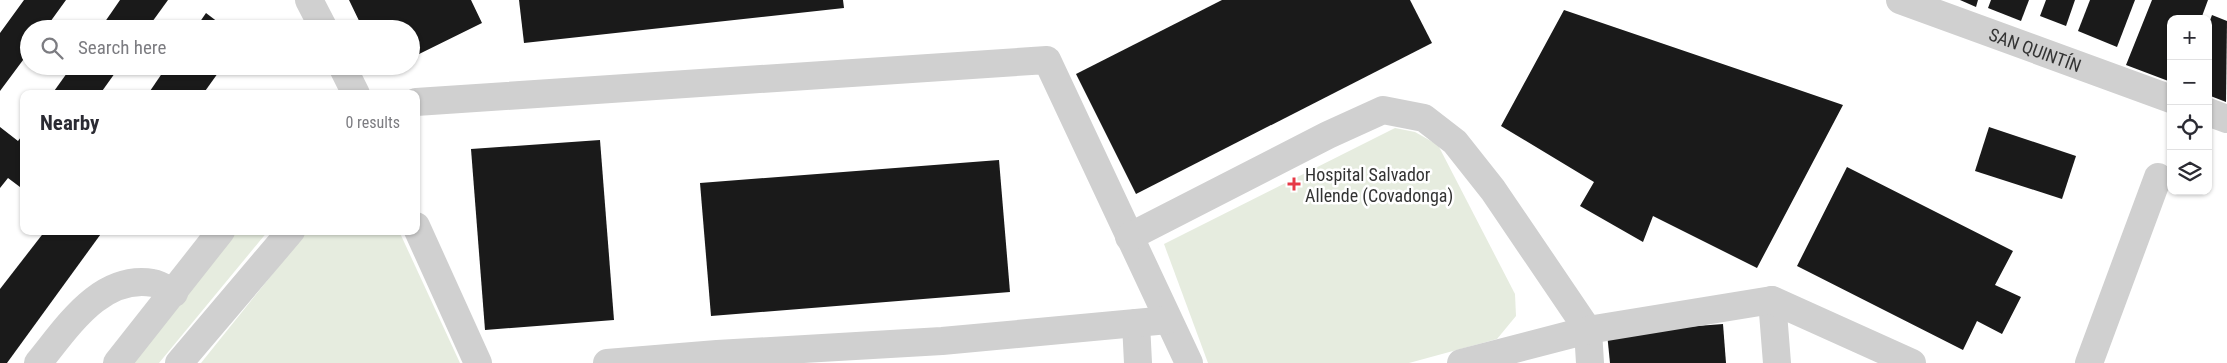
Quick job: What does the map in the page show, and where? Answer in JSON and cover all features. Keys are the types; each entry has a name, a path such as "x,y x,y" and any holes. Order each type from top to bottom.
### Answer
{"street":[{"path":"309,0 319,20"},
{"name":"SAN QUINTÍN","path":"1900,0 2167,98"},
{"path":"420,102 1047,60 1189,363"},
{"path":"346,75 354,90"},
{"path":"1129,237 1336,131 1383,110 1424,118 1454,142 1493,190 1588,330 1590,363"},
{"path":"2212,113 2227,119"},
{"path":"2089,363 2158,177"},
{"path":"117,363 218,235"},
{"path":"179,363 289,235"},
{"path":"420,235 478,363"},
{"path":"38,363 80,312 102,294 121,285 138,282 155,283 174,293"},
{"path":"1772,300 1777,363"},
{"path":"1473,361 1588,330 1772,300 1912,363"},
{"path":"607,363 717,358 942,341 1168,320"},
{"path":"1136,323 1138,363"}],"shaded area":[{"path":"1395,128 1415,132 1438,145 1515,294 1516,316 1497,339 1409,363 1208,363 1164,244"},
{"path":"232,235 265,235 159,363 133,363"},
{"path":"304,235 401,235 460,363 201,363"}],"building":[{"path":"24,0 66,0 52,20 20,20 20,64 0,91 0,33"},
{"path":"120,0 168,0 154,20 106,20"},
{"path":"349,0 471,0 482,23 420,54 420,20 359,20"},
{"path":"519,0 843,0 844,8 524,43"},
{"path":"1222,0 1410,0 1432,43 1136,194 1076,74"},
{"path":"1960,0 1978,0 1976,7"},
{"path":"1991,0 2029,0 2021,21 1988,8"},
{"path":"2046,0 2075,0 2066,26 2040,16"},
{"path":"2090,0 2135,0 2117,47 2078,31"},
{"path":"2152,0 2208,0 2202,15 2167,15 2167,80 2126,65"},
{"path":"1564,10 1843,105 1757,268 1653,216 1643,242 1580,206 1594,182 1501,126"},
{"path":"206,13 215,20 201,20"},
{"path":"2212,15 2227,21 2226,102 2212,97"},
{"path":"66,75 114,75 103,90 55,90"},
{"path":"161,75 217,75 206,90 151,90"},
{"path":"0,127 18,141 20,138 20,187 8,178 0,188"},
{"path":"1989,127 2076,156 2062,199 1975,171"},
{"path":"600,140 614,320 485,330 471,149"},
{"path":"999,160 1010,292 711,316 700,183"},
{"path":"1847,167 2013,251 1995,285 2021,297 2002,334 1977,321 1963,350 1797,266"},
{"path":"42,235 100,235 7,363 0,363 0,289"},
{"path":"1723,324 1726,363 1610,363 1607,333"}],"place":[{"name":"Hospital Salvador Allende (Covadonga)","path":"1294,184"}]}
